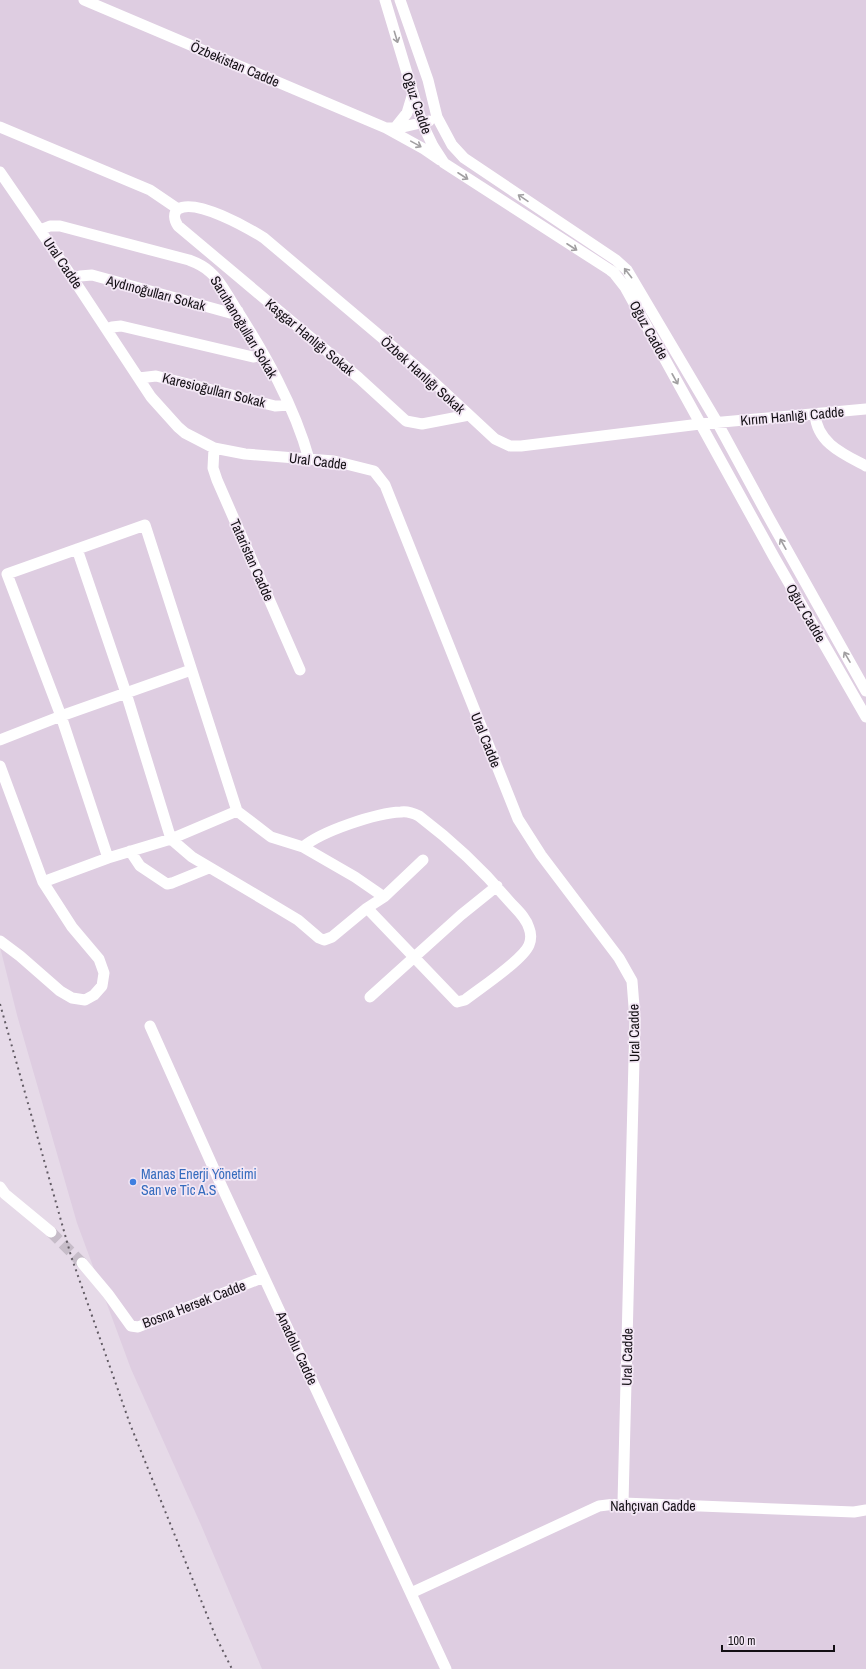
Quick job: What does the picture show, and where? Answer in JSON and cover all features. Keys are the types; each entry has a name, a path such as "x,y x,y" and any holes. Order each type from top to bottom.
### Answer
{"street":[{"name":"Özbekistan Cadde","path":"84,0 391,128 444,163"},
{"name":"Oğuz Cadde","path":"384,0 422,123 433,146 444,163 614,273 625,287 774,557 866,717"},
{"name":"Oğuz Cadde","path":"400,0 428,80 437,117 452,145 464,158 616,260 627,270 717,422 866,691"},
{"path":"391,128 407,113 413,93"},
{"path":"391,128 422,123 437,117"},
{"path":"0,126 150,190 178,208"},
{"name":"Ural Cadde","path":"0,172 74,279 151,397 185,433 214,448 244,454 334,461 374,471 385,485 518,820 541,855 615,951 632,981 635,1019 624,1503"},
{"name":"Özbek Hanlığı Sokak","path":"178,208 185,206 211,212 240,224 264,238 425,374 495,439 504,444 515,446 700,424"},
{"name":"Kaşgar Hanlığı Sokak","path":"178,208 174,215 178,226 359,378 406,420 422,424 469,415"},
{"name":"Saruhanoğulları Sokak","path":"40,230 50,226 60,226 195,262 206,268 214,276 238,311 263,356 301,431 309,459"},
{"name":"Aydınoğulları Sokak","path":"74,279 80,276 92,275 230,313 238,311"},
{"path":"107,330 112,327 121,326 253,357 263,356"},
{"name":"Karesioğulları Sokak","path":"139,378 156,376 275,406 289,405"},
{"name":"Kırım Hanlığı Cadde","path":"700,424 866,409"},
{"path":"815,414 818,429 822,437 836,449 866,466"},
{"name":"Tataristan Cadde","path":"214,448 213,468 217,480 300,670"},
{"path":"108,858 61,716 7,574 145,525 237,811 271,837 303,847 355,877 384,897"},
{"path":"77,549 126,693 171,839 192,858 298,920 319,938 324,940 332,937 367,908 384,897 423,860"},
{"path":"0,740 61,716 191,670"},
{"path":"0,766 43,882 72,927 99,959 104,973 102,986 94,996 85,1000 72,998 60,991 20,956 0,941"},
{"path":"43,882 108,858 171,839 237,811"},
{"path":"303,847 319,836 367,819 390,813 410,812 419,816 478,866 497,886 523,917 530,931 528,947 516,960 465,1000 460,1002 455,1000 415,956 367,908"},
{"path":"130,851 140,866 167,884 172,884 209,868"},
{"path":"370,997 461,915 497,886"},
{"name":"Anadolu Cadde","path":"150,1026 446,1669"},
{"path":"0,1187 5,1194 51,1232"},
{"name":"Bosna Hersek Cadde","path":"82,1263 108,1294 131,1326 138,1327 264,1276"},
{"name":"Nahçıvan Cadde","path":"411,1593 599,1506 624,1503 854,1512 866,1510"}],"shaded area":[{"path":"0,0 866,0 866,1669 262,1669 201,1525 131,1369 77,1223 17,1015 0,947"}],"tunnel":[{"path":"51,1232 82,1263"}],"railway":[{"path":"0,1004 71,1256 130,1424 215,1635 232,1669"}],"place":[{"name":"Manas Enerji Yönetimi San ve Tic A.S","path":"133,1182"}]}
